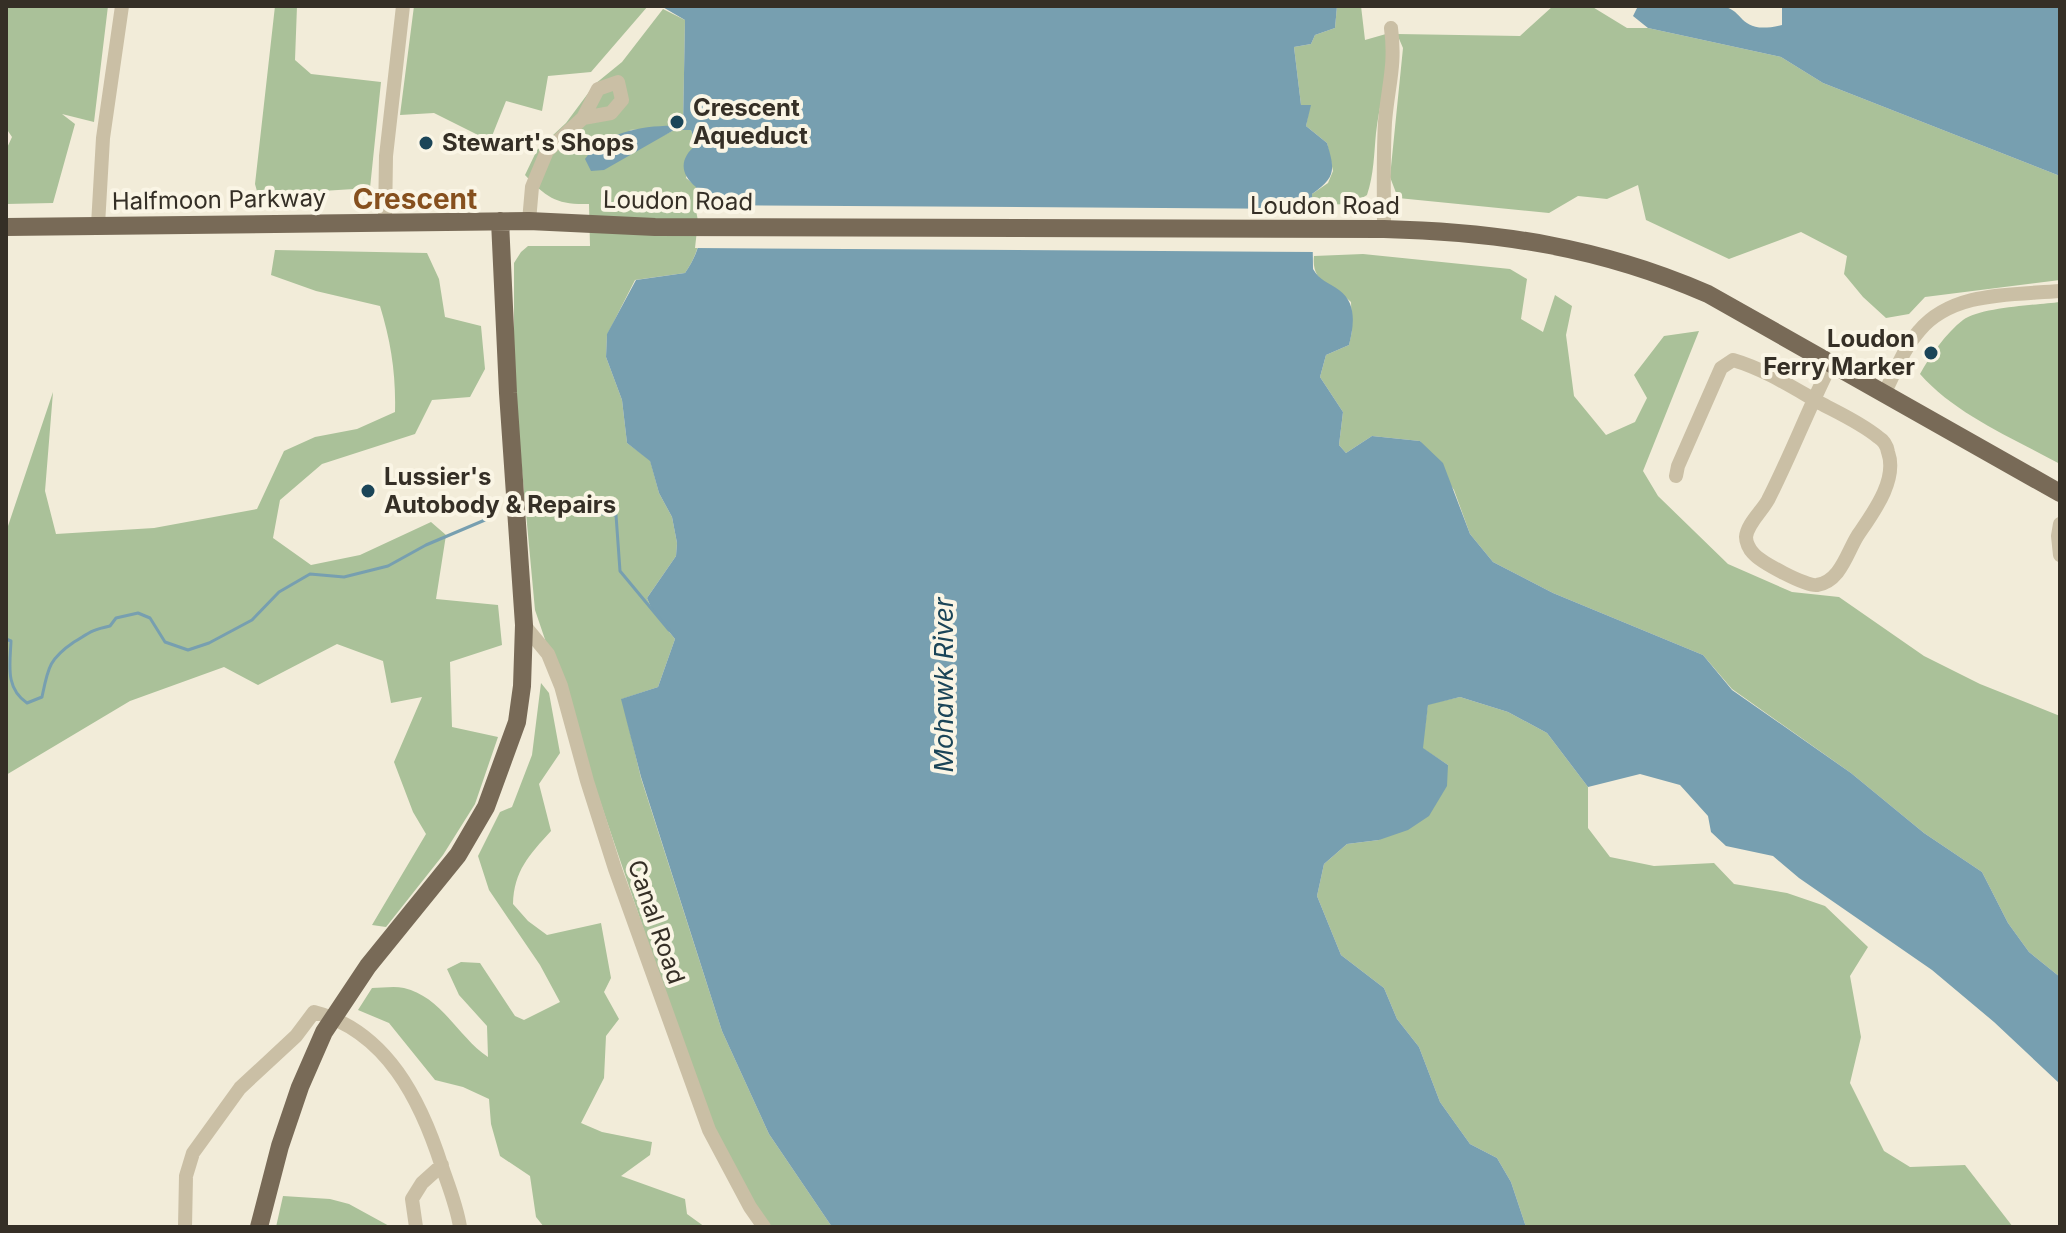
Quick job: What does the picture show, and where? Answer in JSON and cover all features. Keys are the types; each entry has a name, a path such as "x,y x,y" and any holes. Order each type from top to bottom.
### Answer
{"main road":[{"path":"259,1227 280,1146 300,1087 333,1017 368,966 458,855 486,807 517,722 524,625 500,221"},
{"name":"Halfmoon Parkway","path":"6,227 529,221"},
{"name":"Loudon Road","path":"529,221 655,227 1384,229 1434,230 1520,240 1592,253 1708,294 2060,493"}],"street":[{"path":"98,225 103,138 122,6"},
{"path":"385,222 386,156 403,6"},
{"path":"1384,229 1383,146 1394,69 1391,28"},
{"path":"529,221 532,187 547,151 583,118"},
{"path":"1885,392 1919,331 1944,310 1965,301 2060,291"},
{"path":"1676,476 1721,368 1727,361 1747,364 1815,400 1878,436 1889,452 1891,466 1881,498 1839,571 1816,586 1804,583 1753,554 1746,533 1766,503 1815,400 1832,362"},
{"path":"2060,524 2060,555"},
{"name":"Canal Road","path":"524,625 548,654 561,686 615,869 709,1130 764,1227"},
{"path":"185,1227 186,1176 193,1153 240,1088 296,1036 314,1012 333,1017 386,1053 431,1131 460,1227"},
{"path":"416,1227 412,1199 422,1183 442,1165"}],"green space":[{"path":"6,6 108,6 94,122 62,114 75,124 53,203 6,204 6,150 12,137 6,128"},
{"path":"275,6 297,6 295,60 311,74 381,82 370,188 258,195 255,184"},
{"path":"414,6 648,6 591,72 548,76 542,111 506,101 490,141 434,113 400,115"},
{"path":"1337,6 1361,6 1365,40 1386,34 1386,71 1367,195 1352,204 1311,205 1312,194 1328,183 1333,171 1327,143 1306,126 1310,105 1301,105 1294,47 1311,44 1315,35 1335,28"},
{"path":"1553,6 1591,6 1627,28 1648,28 1781,57 1823,83 2060,176 2060,280 1925,297 1909,314 1886,318 1844,274 1847,256 1801,232 1729,259 1646,220 1638,185 1607,199 1578,196 1549,213 1398,198 1390,177 1403,48 1397,34 1520,36"},
{"path":"663,9 685,20 683,127 629,130 656,139 674,130 691,130 696,145 686,178 696,186 700,231 696,252 685,273 635,280 607,335 606,357 622,400 627,443 650,460 659,493 672,517 677,543 676,556 647,598 653,612 675,639 658,687 622,699 641,778 722,1031 769,1134 832,1227 764,1227 719,1151 535,610 514,384 514,263 528,246 590,246 589,204 553,198 525,175 537,150 566,123 595,84 622,62"},
{"path":"275,250 427,253 439,279 445,317 481,326 485,369 470,397 432,400 415,434 322,464 280,500 273,538 311,565 360,555 431,522 446,535 436,599 498,605 502,645 450,662 452,727 498,737 475,804 443,855 386,927 372,925 426,834 413,812 394,762 422,697 391,703 383,661 337,644 258,685 224,667 130,701 6,775 6,532 53,392 45,491 56,534 154,528 257,509 284,451 315,437 357,429 395,412 392,358 380,306 316,291 271,275"},
{"path":"1363,254 1510,269 1527,279 1521,319 1543,332 1555,295 1572,306 1566,335 1574,396 1606,435 1635,422 1647,398 1634,375 1664,336 1699,331 1643,471 1658,496 1728,564 1792,592 1839,597 1924,656 1980,684 2060,716 2060,977 2029,952 2008,923 1982,872 1924,833 1851,773 1732,689 1703,655 1553,593 1493,562 1470,534 1454,490 1420,441 1372,436 1346,453 1339,445 1343,412 1320,377 1326,355 1349,345 1351,302 1320,278 1314,256"},
{"path":"2060,302 2060,464 1968,414 1934,389 1920,374 1945,338 1963,320 1996,309"},
{"path":"541,683 549,693 560,753 539,784 551,831 524,864 516,882 513,904 528,921 547,935 601,923 611,978 604,992 619,1019 606,1036 604,1078 581,1123 602,1132 652,1142 650,1155 621,1176 685,1199 687,1214 705,1227 544,1227 536,1217 530,1176 500,1156 491,1124 489,1099 463,1087 435,1080 389,1023 358,1010 372,988 400,987 417,993 439,1009 488,1057 487,1026 459,995 447,969 461,962 480,963 515,1016 524,1020 560,1002 540,965 489,890 478,856 500,812 512,807 532,755"},
{"path":"1460,697 1508,712 1547,733 1588,787 1588,828 1610,857 1654,866 1714,863 1734,884 1787,893 1825,906 1868,947 1850,976 1861,1037 1850,1083 1884,1151 1910,1167 1965,1165 2013,1227 1526,1227 1511,1182 1497,1158 1470,1144 1440,1102 1419,1047 1397,1019 1384,988 1341,955 1317,896 1324,864 1347,844 1379,840 1448,765 1422,748 1428,704"},
{"path":"283,1196 330,1199 349,1204 391,1227 276,1227"}],"water":[{"name":"Mohawk River","path":"661,6 1337,6 1335,28 1315,35 1311,44 1294,47 1301,105 1311,105 1306,126 1327,143 1332,167 1326,183 1312,194 1313,269 1321,279 1345,295 1353,315 1349,345 1326,355 1320,377 1343,412 1339,445 1346,453 1372,436 1420,441 1443,463 1470,534 1493,562 1553,593 1703,655 1732,690 1851,773 1924,833 1982,872 2008,923 2029,952 2060,977 2060,1084 1994,1022 1932,970 1799,878 1773,856 1726,846 1711,832 1708,816 1680,785 1640,774 1588,787 1547,733 1508,712 1460,697 1428,705 1423,748 1448,765 1447,786 1429,816 1408,830 1379,840 1347,844 1324,864 1317,896 1341,955 1384,988 1397,1019 1419,1047 1440,1102 1470,1144 1497,1158 1511,1182 1526,1227 832,1227 769,1134 722,1031 641,777 621,699 658,687 675,639 653,612 647,598 676,556 677,543 672,517 659,493 650,461 627,443 622,400 606,357 607,334 636,280 685,273 692,262 699,242 701,221 696,187 684,171 684,160 696,145 691,130 674,130 604,170 591,171 585,159 593,149 616,135 657,126 683,126 685,20"},
{"path":"1638,6 1721,6 1729,8 1750,25 1767,27 1782,25 1782,6 2060,6 2060,176 1823,83 1781,57 1648,28 1633,16"}],"pier":[{"path":"695,205 1315,209 1318,252 695,248 698,221"}],"waterway":[{"path":"592,513 616,515 620,571 669,630"},
{"path":"6,639 11,641 12,683 27,703 42,697 48,671 59,654 87,634 110,626 116,618 138,613 150,618 165,642 188,650 209,643 252,620 279,592 310,574 344,577 388,566 426,545 492,517"}],"place":[{"name":"Crescent Aqueduct","path":"677,122"},
{"name":"Stewart's Shops","path":"426,143"},
{"name":"Loudon Ferry Marker","path":"1931,353"},
{"name":"Lussier's Autobody & Repairs","path":"368,491"}],"district":[{"name":"Crescent","path":"415,199"}]}
